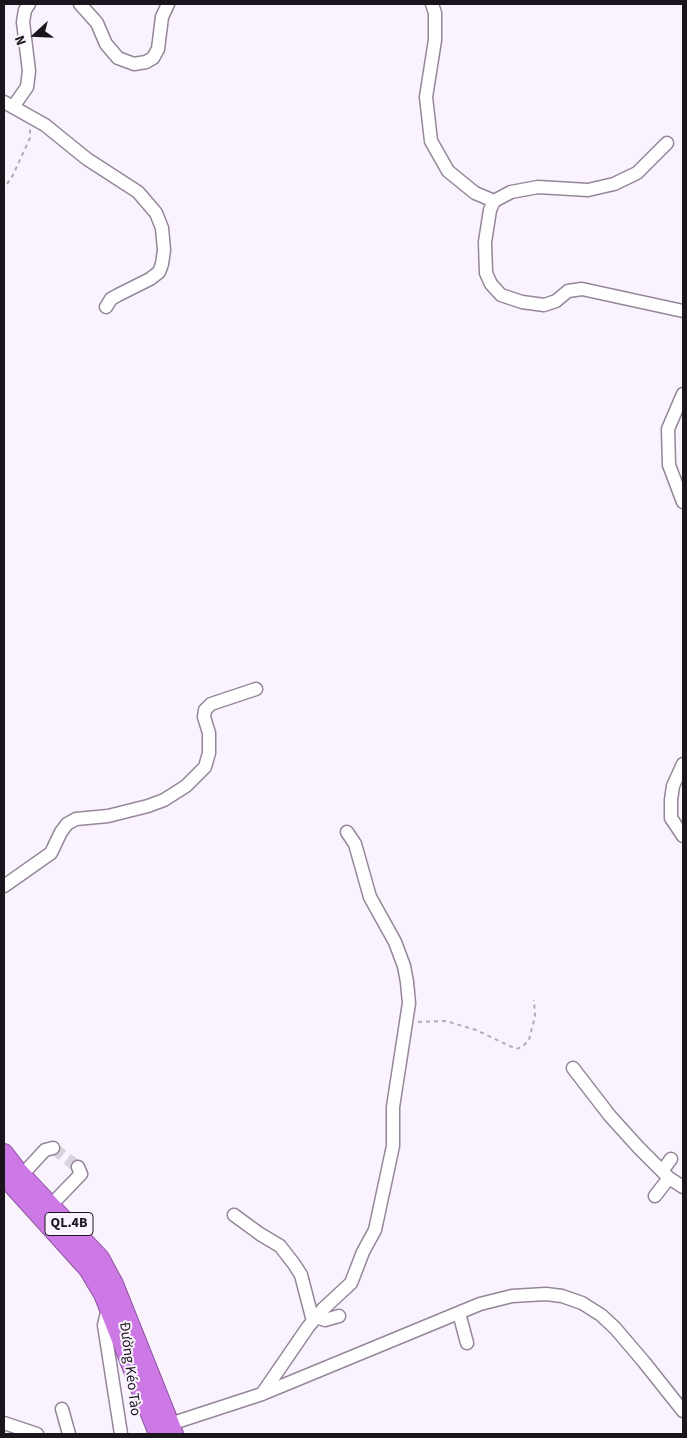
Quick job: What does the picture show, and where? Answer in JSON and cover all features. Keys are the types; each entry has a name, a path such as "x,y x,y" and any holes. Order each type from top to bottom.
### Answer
{"highway":[{"name":"QL.4B","path":"4,1153 22,1175 100,1258 114,1284 115,1306 164,1430"},
{"name":"QL.4B","path":"4,1176 88,1269 103,1294 115,1306"}],"street":[{"path":"29,4 24,10 23,22 29,71 27,87 8,105 45,125 88,159 138,192 156,212 162,228 164,250 159,272 150,279 118,294 111,299 106,307"},
{"path":"80,4 97,24 106,44 118,58 134,64 146,62 153,58 158,49 162,16 168,4"},
{"path":"432,4 435,13 435,40 426,97 431,141 448,171 475,193 494,201"},
{"path":"667,143 637,173 614,184 588,190 538,187 511,192 494,201 490,210 484,242 486,273 491,284 501,295 522,302 544,305 556,301 568,291 582,288 683,311"},
{"path":"683,394 668,429 669,465 683,502"},
{"path":"4,886 51,853 66,824 76,819 108,816 148,806 164,800 186,786 206,767 209,753 208,733 204,717 205,710 211,704 256,689"},
{"path":"683,764 673,786 671,800 671,818 683,836"},
{"path":"262,1394 314,1319 351,1283 363,1252 375,1230 393,1146 393,1107 409,1003 404,966 395,942 370,898 355,844 347,832"},
{"path":"573,1068 610,1116 639,1148 683,1188"},
{"path":"22,1175 45,1150 53,1148"},
{"path":"655,1196 671,1159"},
{"path":"51,1205 80,1174 78,1167"},
{"path":"234,1215 280,1246 294,1264 301,1275 314,1319"},
{"path":"164,1430 262,1394 480,1304 512,1296 546,1294 562,1296 582,1303 601,1315 615,1328 683,1411"},
{"name":"Đường Kéo Tào","path":"115,1306 104,1325 117,1434"},
{"path":"459,1313 467,1343"},
{"path":"314,1319 326,1320 339,1316"},
{"path":"62,1409 69,1434"},
{"path":"4,1423 37,1434"}],"path":[{"path":"7,184 30,138 26,115"},
{"path":"406,1024 446,1021 476,1030 516,1049 529,1040 535,1016 534,1000"}],"tunnel":[{"path":"53,1148 78,1167"}]}
